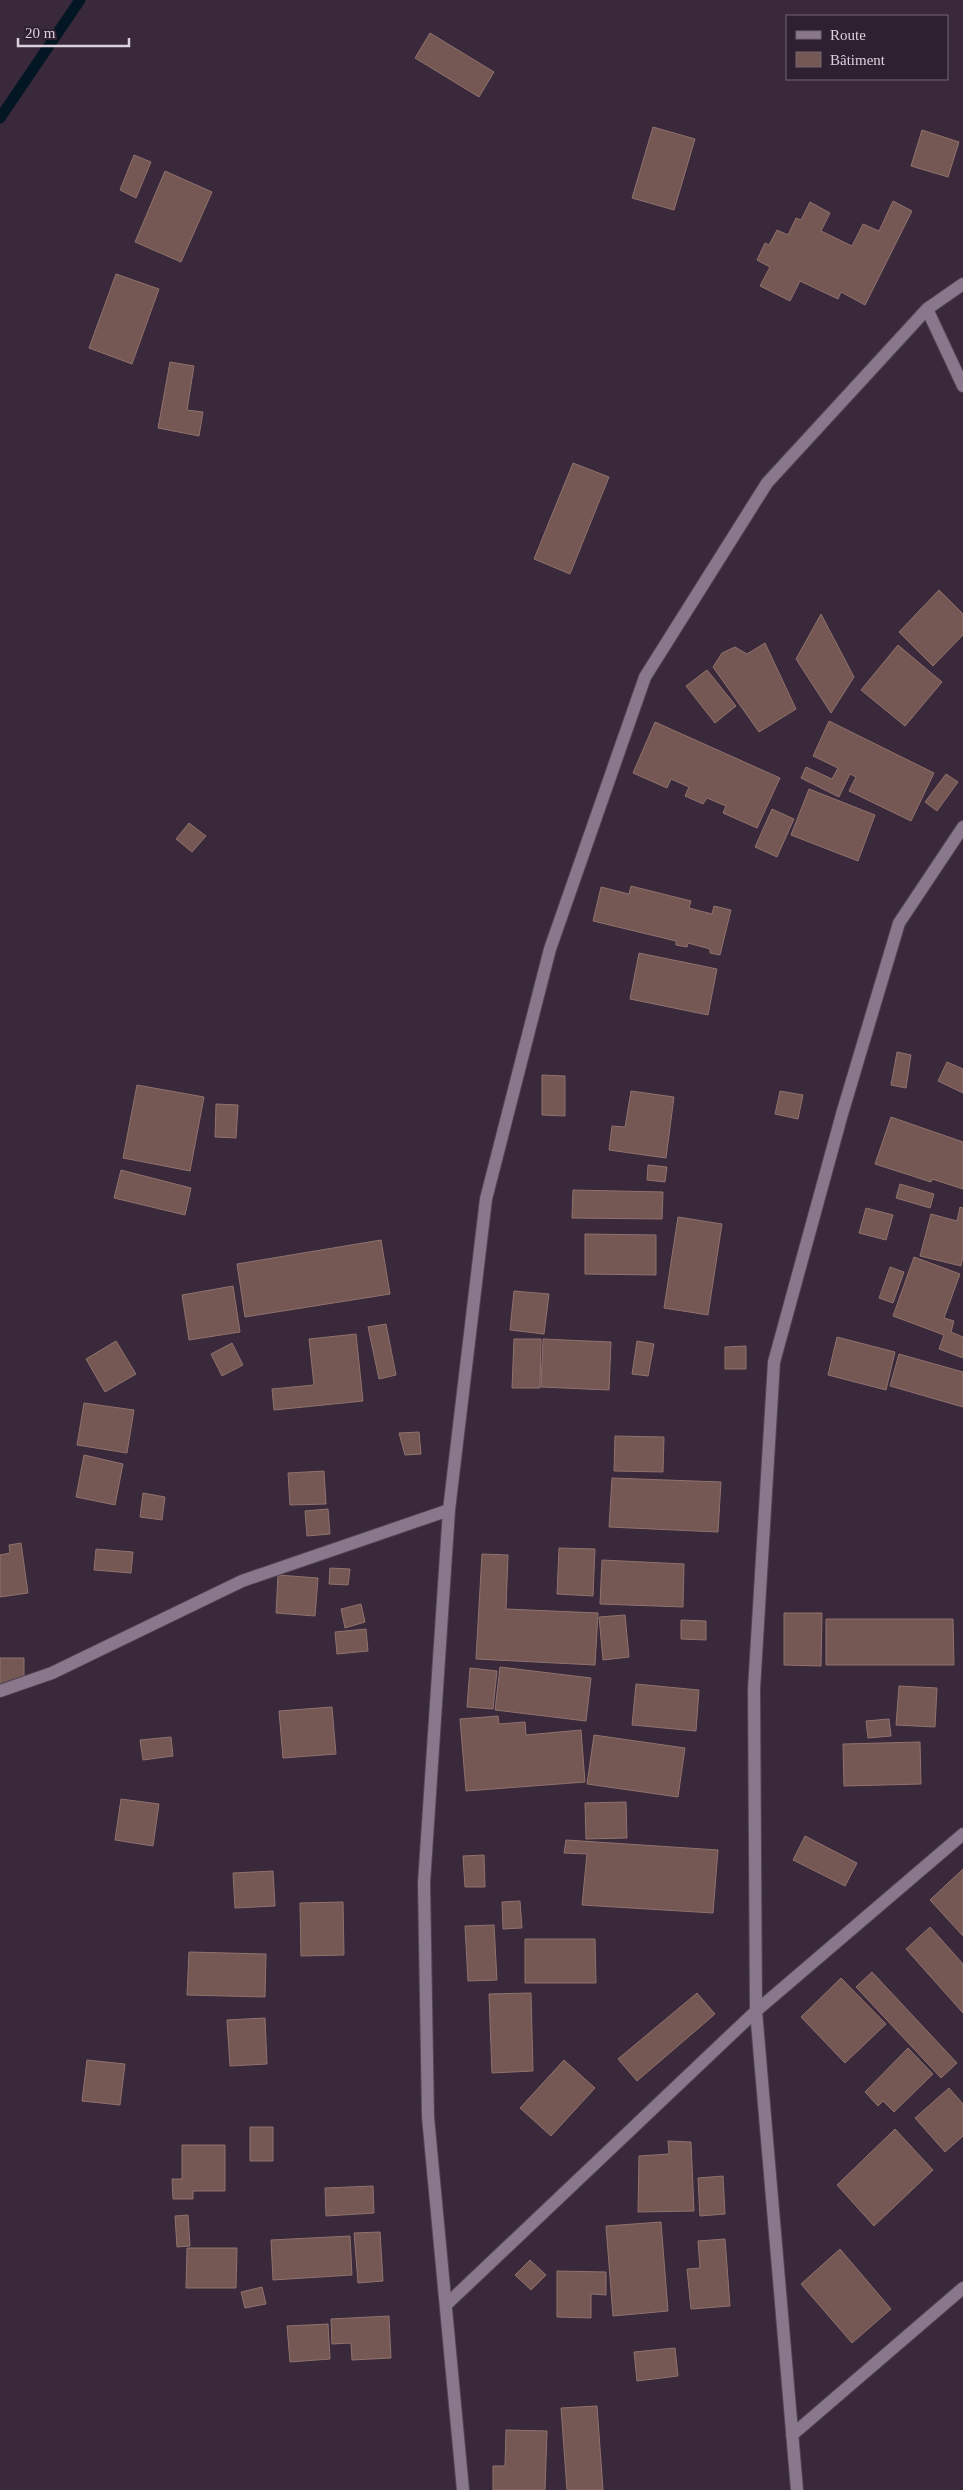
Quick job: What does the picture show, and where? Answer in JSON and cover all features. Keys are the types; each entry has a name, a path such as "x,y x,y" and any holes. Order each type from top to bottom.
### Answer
{"street":[{"path":"464,2490 428,2117 424,1883 449,1510 486,1199 550,949 645,677 767,483 927,309 963,284"},
{"path":"927,309 963,386"},
{"path":"797,2490 756,2011 754,1689 774,1362 842,1114 898,922 963,828"},
{"path":"0,1691 52,1673 242,1581 449,1510"},
{"path":"447,2304 756,2011 963,1834"},
{"path":"792,2436 963,2288"}],"building":[{"path":"430,33 494,72 479,97 415,58"},
{"path":"653,127 695,139 674,210 632,198"},
{"path":"922,130 959,142 948,177 911,166"},
{"path":"134,155 151,162 136,198 120,190"},
{"path":"165,171 212,192 181,262 135,242"},
{"path":"893,201 912,211 865,305 841,292 838,299 800,281 790,301 760,286 770,267 757,260 765,243 769,245 777,230 788,235 796,218 801,220 810,202 830,213 821,231 852,246 863,224 879,231"},
{"path":"116,274 159,289 132,364 89,348"},
{"path":"170,362 194,366 187,410 203,412 199,436 158,428"},
{"path":"573,463 609,477 570,574 534,559"},
{"path":"939,590 963,614 963,635 933,666 899,632"},
{"path":"821,614 854,677 831,713 796,659"},
{"path":"765,643 796,709 759,732 713,667 722,653 735,647 747,654"},
{"path":"898,645 942,682 905,726 861,690"},
{"path":"707,670 736,706 715,723 686,686"},
{"path":"829,721 934,773 911,821 849,791 856,777 850,774 839,797 801,778 806,767 832,779 838,768 813,756"},
{"path":"655,722 780,778 757,828 723,813 726,806 707,798 703,804 685,796 689,787 671,779 667,788 633,773"},
{"path":"946,774 958,782 937,811 925,802"},
{"path":"809,789 875,815 858,861 791,835"},
{"path":"772,809 794,819 777,857 755,847"},
{"path":"189,823 206,836 192,852 176,839"},
{"path":"631,886 691,901 689,908 712,914 714,906 731,910 720,955 710,953 710,949 688,943 687,947 676,945 676,941 593,921 601,887 629,894"},
{"path":"639,953 717,969 708,1015 630,999"},
{"path":"897,1052 911,1055 906,1088 891,1085"},
{"path":"947,1062 963,1069 963,1093 938,1081"},
{"path":"542,1075 565,1076 565,1116 542,1115"},
{"path":"137,1085 204,1097 190,1171 123,1158"},
{"path":"631,1091 674,1097 666,1158 609,1150 612,1126 625,1127"},
{"path":"780,1091 803,1095 798,1119 775,1114"},
{"path":"216,1104 238,1105 236,1138 215,1137"},
{"path":"891,1117 963,1142 963,1189 932,1179 931,1182 875,1164"},
{"path":"648,1165 667,1167 665,1182 647,1180"},
{"path":"121,1170 191,1188 185,1215 114,1198"},
{"path":"900,1184 934,1194 930,1208 896,1198"},
{"path":"573,1190 663,1192 662,1219 572,1218"},
{"path":"960,1207 963,1208 963,1257 961,1266 920,1256 931,1214 957,1221"},
{"path":"866,1208 893,1215 886,1240 859,1233"},
{"path":"678,1217 722,1224 708,1315 664,1308"},
{"path":"585,1234 656,1235 656,1275 585,1274"},
{"path":"381,1240 390,1294 245,1317 237,1264"},
{"path":"914,1257 960,1274 944,1318 954,1321 951,1332 963,1337 963,1358 939,1349 944,1335 893,1316"},
{"path":"890,1267 904,1272 893,1303 879,1298"},
{"path":"233,1286 240,1332 189,1340 182,1295"},
{"path":"514,1291 549,1294 544,1334 510,1330"},
{"path":"386,1324 396,1375 379,1379 368,1327"},
{"path":"356,1334 363,1401 274,1410 272,1389 314,1385 309,1339"},
{"path":"837,1337 895,1352 886,1390 828,1375"},
{"path":"514,1339 541,1339 540,1388 512,1388"},
{"path":"543,1339 611,1342 609,1390 541,1387"},
{"path":"116,1341 136,1374 105,1392 86,1359"},
{"path":"637,1341 654,1344 648,1376 632,1374"},
{"path":"232,1343 243,1365 222,1376 211,1354"},
{"path":"746,1346 746,1369 725,1369 725,1347"},
{"path":"899,1354 963,1372 963,1407 890,1386"},
{"path":"84,1403 134,1410 127,1453 77,1445"},
{"path":"419,1432 421,1454 405,1455 399,1433"},
{"path":"615,1436 664,1437 663,1472 614,1471"},
{"path":"84,1455 123,1464 115,1505 76,1497"},
{"path":"324,1471 326,1504 290,1505 288,1473"},
{"path":"612,1478 721,1482 718,1532 609,1527"},
{"path":"143,1493 165,1497 162,1520 140,1517"},
{"path":"328,1509 330,1534 307,1536 305,1511"},
{"path":"21,1543 28,1593 0,1597 0,1555 10,1553 9,1545"},
{"path":"559,1548 595,1549 593,1596 557,1594"},
{"path":"96,1549 133,1552 131,1573 94,1570"},
{"path":"482,1554 508,1555 506,1609 598,1613 595,1665 476,1659"},
{"path":"602,1560 684,1564 683,1607 600,1604"},
{"path":"330,1568 350,1569 348,1585 329,1584"},
{"path":"278,1575 318,1578 315,1616 276,1613"},
{"path":"361,1604 365,1622 345,1628 341,1609"},
{"path":"784,1613 822,1613 821,1666 784,1665"},
{"path":"625,1615 629,1657 603,1660 599,1617"},
{"path":"826,1619 953,1619 954,1665 826,1665"},
{"path":"681,1620 706,1621 706,1640 681,1639"},
{"path":"366,1629 368,1651 337,1654 335,1632"},
{"path":"0,1658 24,1658 24,1686 0,1686"},
{"path":"500,1667 591,1678 586,1721 495,1710"},
{"path":"470,1668 497,1671 493,1709 467,1707"},
{"path":"636,1684 699,1690 696,1731 632,1725"},
{"path":"899,1686 937,1688 935,1727 896,1725"},
{"path":"332,1707 336,1754 283,1758 279,1711"},
{"path":"498,1716 499,1724 525,1722 526,1735 581,1730 585,1782 466,1791 460,1719"},
{"path":"889,1719 891,1736 868,1738 866,1721"},
{"path":"594,1735 685,1748 678,1797 587,1784"},
{"path":"171,1737 173,1756 143,1760 140,1740"},
{"path":"920,1742 921,1784 844,1786 843,1744"},
{"path":"121,1799 159,1804 153,1846 115,1840"},
{"path":"626,1802 627,1838 586,1839 585,1803"},
{"path":"805,1836 857,1863 845,1886 793,1860"},
{"path":"566,1840 718,1850 713,1913 582,1905 587,1854 564,1853"},
{"path":"484,1855 485,1887 465,1887 463,1856"},
{"path":"963,1869 963,1936 930,1900"},
{"path":"273,1871 275,1906 235,1908 233,1873"},
{"path":"520,1901 522,1928 503,1929 502,1902"},
{"path":"343,1902 344,1955 301,1956 300,1903"},
{"path":"494,1925 497,1980 468,1981 465,1926"},
{"path":"930,1927 963,1964 963,2013 906,1949"},
{"path":"525,1939 595,1939 596,1983 525,1983"},
{"path":"189,1952 266,1954 265,1997 187,1995"},
{"path":"872,1972 957,2063 941,2078 856,1987"},
{"path":"841,1978 886,2024 845,2063 801,2017"},
{"path":"531,1993 533,2071 492,2073 489,1994"},
{"path":"697,1993 715,2014 637,2081 618,2059"},
{"path":"265,2018 267,2064 230,2066 227,2020"},
{"path":"908,2048 933,2074 894,2112 883,2101 878,2106 865,2092"},
{"path":"87,2060 125,2064 120,2105 82,2101"},
{"path":"564,2060 595,2088 551,2136 520,2108"},
{"path":"949,2088 963,2104 963,2136 945,2152 915,2118"},
{"path":"250,2127 273,2127 273,2161 250,2161"},
{"path":"895,2129 933,2170 874,2226 837,2185"},
{"path":"668,2141 691,2142 694,2211 638,2212 639,2156 669,2154"},
{"path":"182,2145 225,2145 225,2191 193,2191 193,2199 173,2199 172,2179 182,2179"},
{"path":"723,2176 725,2214 700,2216 698,2178"},
{"path":"373,2186 374,2213 326,2216 325,2188"},
{"path":"188,2215 190,2246 177,2247 175,2216"},
{"path":"661,2222 668,2311 613,2316 606,2226"},
{"path":"380,2232 383,2281 358,2283 354,2233"},
{"path":"350,2236 352,2275 273,2280 271,2240"},
{"path":"725,2239 730,2306 691,2309 687,2269 700,2268 698,2241"},
{"path":"187,2248 237,2248 236,2288 186,2288"},
{"path":"840,2249 891,2309 852,2343 801,2284"},
{"path":"530,2260 546,2275 531,2290 515,2275"},
{"path":"557,2271 606,2272 606,2295 591,2294 591,2318 557,2317"},
{"path":"262,2287 266,2304 245,2308 241,2292"},
{"path":"389,2316 391,2358 352,2360 351,2343 332,2344 331,2319"},
{"path":"328,2324 330,2359 290,2362 287,2326"},
{"path":"675,2348 678,2376 637,2381 634,2352"},
{"path":"597,2406 603,2490 567,2490 561,2408"},
{"path":"506,2430 547,2431 545,2490 493,2490 493,2466 505,2466"}],"waterway":[{"path":"0,118 80,0"}]}
